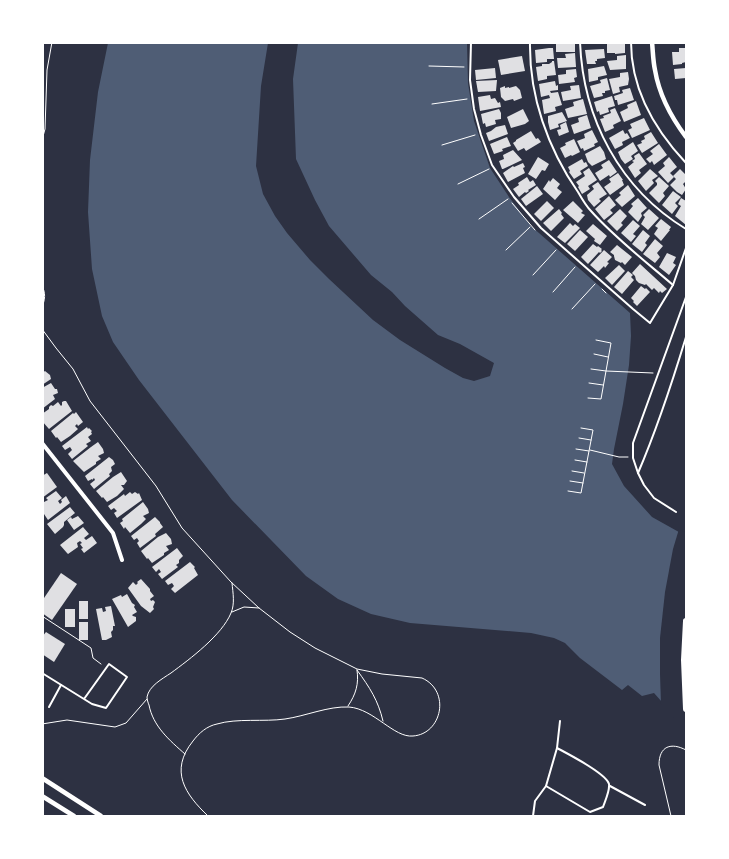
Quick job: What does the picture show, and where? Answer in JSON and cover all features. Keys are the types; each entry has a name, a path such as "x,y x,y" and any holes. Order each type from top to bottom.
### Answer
{"highway":[{"path":"686,621 684,660 686,709"}],"street":[{"path":"652,42 655,70 661,94 686,137"},
{"path":"42,443 113,533 122,560"},
{"path":"42,778 101,816"},
{"path":"45,797 74,816"}],"lane":[{"path":"471,42 470,80 474,109 492,165 514,197 541,228 650,323 673,285 686,248"},
{"path":"530,42 535,94 541,117 546,133 569,179 590,210 673,285"},
{"path":"580,42 583,74 591,109 619,166 653,205 671,220 686,229"},
{"path":"631,42 635,78 642,98 655,124 670,146 686,163"},
{"path":"676,512 654,498 644,486 633,458 633,443 686,297"},
{"path":"638,473 676,370 686,337"},
{"path":"42,673 92,704 106,708 127,677 109,664 84,699"},
{"path":"49,707 61,685"},
{"path":"533,816 534,801 546,786 557,748 560,721"},
{"path":"546,786 590,812 603,807 610,786 607,778 595,769 557,748"},
{"path":"610,786 646,805"},
{"path":"42,804 45,797"}],"path":[{"path":"42,140 45,129 48,70 52,42"},
{"path":"430,66 465,67"},
{"path":"432,104 468,99"},
{"path":"442,145 476,135"},
{"path":"458,184 489,168"},
{"path":"479,219 508,198 537,232"},
{"path":"506,250 531,226"},
{"path":"533,275 556,249"},
{"path":"553,292 576,266"},
{"path":"572,309 596,284"},
{"path":"42,286 45,302 42,308"},
{"path":"601,289 606,293"},
{"path":"42,329 73,369 90,401 156,486 182,528 210,560 259,608 290,632 315,648 357,669 382,674 422,678 434,686 438,692 440,705 439,714 435,722 425,732 412,736 399,733 371,714 348,707 286,718 226,722 206,729 189,746 185,754 182,777 188,795 208,816"},
{"path":"588,398 601,399 611,343 596,340"},
{"path":"594,354 608,357"},
{"path":"591,369 659,373"},
{"path":"589,383 603,385"},
{"path":"568,492 581,493 590,450 593,430 581,428"},
{"path":"579,438 592,440"},
{"path":"576,448 633,458"},
{"path":"575,460 587,462"},
{"path":"572,471 585,473"},
{"path":"570,481 583,483"},
{"path":"42,724 67,720 115,726 126,723 147,698 150,690 159,681 206,645 224,625 231,612 234,600 232,582"},
{"path":"231,612 244,607 259,608"},
{"path":"42,616 91,648 93,658 106,668"},
{"path":"348,707 356,693 359,680 357,669"},
{"path":"357,669 375,695 383,722"},
{"path":"147,698 150,712 156,725 164,736 185,754"},
{"path":"671,816 659,758 665,748 678,746 686,750"}],"water":[{"path":"108,43 268,43 261,86 256,166 263,194 275,216 310,260 373,320 400,340 445,368 463,378 474,381 490,376 494,363 460,344 438,335 371,275 329,226 296,159 293,79 298,43 467,43 468,83 474,121 490,168 531,226 630,313 629,365 612,464 624,486 652,517 686,536 686,729 654,693 642,696 628,685 622,690 580,658 565,643 554,638 531,633 410,623 371,614 338,599 306,576 232,500 139,380 113,342 102,316 92,269 88,212 90,160 98,92"}],"pier":[{"path":"679,529 686,533 686,731 661,704 660,638 665,592 673,549"}],"building":[{"path":"556,42 575,42 575,52 556,52"},
{"path":"625,42 625,53 607,53 607,44"},
{"path":"553,48 554,59 547,59 547,62 536,63 535,50"},
{"path":"679,48 686,48 686,62 673,65 672,52 679,52"},
{"path":"604,49 605,58 597,59 595,61 596,64 587,64 585,50"},
{"path":"575,53 576,67 558,68 557,58 566,58 565,54"},
{"path":"626,55 626,69 610,70 607,61 617,60 617,56"},
{"path":"522,56 525,71 501,75 498,60"},
{"path":"554,61 556,75 547,76 547,79 538,81 536,67 542,66 542,64 549,64"},
{"path":"604,66 607,75 589,82 588,69"},
{"path":"495,68 496,78 476,80 475,70"},
{"path":"686,68 686,78 675,79 674,69"},
{"path":"576,69 577,77 574,78 575,82 559,84 558,75 566,74 566,70"},
{"path":"628,72 628,85 619,87 620,92 613,94 609,79 620,77 620,73"},
{"path":"607,78 610,90 602,93 603,96 594,98 590,86 601,83 600,80"},
{"path":"497,80 496,91 478,92 476,81"},
{"path":"555,81 556,86 558,85 558,90 550,91 551,93 558,92 562,105 555,107 556,111 544,114 542,100 550,98 549,95 541,97 539,84"},
{"path":"579,85 581,98 563,101 561,92 571,90 570,86"},
{"path":"505,86 505,88 509,88 516,86 520,90 522,98 514,101 513,99 505,101 501,97 500,88"},
{"path":"630,88 634,100 618,105 614,96 623,93 622,90"},
{"path":"490,95 491,99 495,98 498,103 500,102 501,107 480,111 478,97"},
{"path":"612,96 615,106 608,108 609,112 600,115 594,102"},
{"path":"583,99 587,114 568,118 565,109 574,106 573,102"},
{"path":"636,101 641,115 624,122 620,112 628,108 627,105"},
{"path":"615,108 621,121 613,125 614,128 605,132 600,119 611,113 610,110"},
{"path":"499,109 501,119 495,120 496,124 486,127 485,123 483,124 481,114"},
{"path":"523,109 529,121 511,128 507,117"},
{"path":"562,112 567,121 558,124 559,127 550,130 548,116"},
{"path":"587,115 591,128 574,134 571,125 579,122 578,118"},
{"path":"644,118 650,130 632,138 628,130 632,128 630,124"},
{"path":"566,122 569,132 559,136 557,130 561,129 560,125"},
{"path":"505,125 508,134 489,141 486,133 496,127"},
{"path":"592,130 598,142 594,144 595,146 584,151 577,141 585,138 584,134"},
{"path":"623,130 630,138 622,142 623,145 615,149 609,138"},
{"path":"531,131 536,139 538,138 541,142 526,151 524,148 518,151 513,143"},
{"path":"651,132 658,143 642,153 637,145 642,143 641,141 645,139 644,136"},
{"path":"507,137 511,146 494,154 490,144"},
{"path":"574,139 580,152 565,158 560,148 566,145 565,143"},
{"path":"633,142 638,151 631,156 633,159 625,164 618,152"},
{"path":"659,144 667,155 654,165 652,161 650,163 646,159 653,154 650,151"},
{"path":"600,146 606,159 592,166 585,154"},
{"path":"513,150 522,160 502,169 499,161 504,159 503,155"},
{"path":"639,153 647,164 639,170 641,173 635,178 628,167 634,162 632,161 635,159 634,156"},
{"path":"538,157 549,164 545,171 542,170 536,179 528,174"},
{"path":"669,157 677,167 670,173 674,177 668,183 658,172 665,166 663,163"},
{"path":"582,159 588,166 580,171 582,174 574,179 568,167"},
{"path":"609,160 617,172 600,181 595,173 603,168 601,165"},
{"path":"523,163 525,173 508,182 503,173 513,166"},
{"path":"589,168 597,180 588,186 590,189 582,194 576,182 585,176 583,172"},
{"path":"650,169 658,176 652,180 654,183 646,191 638,181"},
{"path":"680,169 686,175 686,181 683,184 686,189 682,195 670,185 676,179 673,176"},
{"path":"618,173 624,185 610,195 604,187 611,182 609,179"},
{"path":"527,177 530,182 533,180 536,185 519,197 513,189"},
{"path":"659,177 669,186 663,193 665,196 659,203 649,193 657,185 655,181"},
{"path":"553,178 560,184 557,188 562,192 555,200 543,189 549,180 550,182"},
{"path":"598,182 607,194 599,199 601,201 594,207 588,200 587,195 594,189 592,186"},
{"path":"628,185 635,196 622,207 615,200 621,195 619,193"},
{"path":"537,186 543,194 526,206 521,199"},
{"path":"673,191 681,197 675,203 678,206 672,214 662,205"},
{"path":"609,196 616,205 610,210 613,213 604,220 595,209"},
{"path":"638,198 647,208 641,213 642,216 638,222 628,212 633,206 631,204"},
{"path":"681,198 686,201 686,225 675,216 681,206 678,204"},
{"path":"547,201 554,208 541,221 534,214"},
{"path":"573,201 583,211 581,213 585,215 578,223 563,210"},
{"path":"559,209 564,218 551,231 543,223"},
{"path":"620,209 627,216 621,223 623,225 617,231 607,221"},
{"path":"649,209 659,218 648,230 641,224 645,217 643,215"},
{"path":"661,219 671,227 661,241 654,234 658,228 655,226"},
{"path":"633,220 640,226 633,234 636,236 631,242 621,233"},
{"path":"570,223 580,228 565,243 557,237"},
{"path":"593,224 607,236 600,245 586,231"},
{"path":"580,230 588,237 575,251 567,244"},
{"path":"643,230 650,236 642,252 632,244"},
{"path":"655,239 663,246 657,253 660,257 655,263 643,254"},
{"path":"593,244 602,249 602,251 588,264 581,257"},
{"path":"617,245 632,257 625,265 615,260 614,255 610,252"},
{"path":"604,250 612,257 607,262 609,263 605,268 604,266 598,272 590,265"},
{"path":"667,253 676,257 673,263 676,265 669,275 659,267"},
{"path":"640,264 667,289 659,293 654,288 652,290 646,284 639,283 632,273"},
{"path":"619,265 625,271 612,285 605,278"},
{"path":"628,271 633,275 631,277 634,280 622,294 614,287"},
{"path":"641,286 650,292 637,306 631,298"},
{"path":"45,371 50,375 51,379 42,385 42,373"},
{"path":"51,383 58,393 53,395 55,399 42,409 42,388"},
{"path":"66,401 72,411 49,429 42,421 44,419 42,414 51,405 53,406 58,402 61,406"},
{"path":"76,412 83,422 78,426 77,424 75,426 78,429 61,442 51,431"},
{"path":"87,427 92,431 92,434 88,437 91,441 86,444 88,446 72,459 68,454 72,450 70,447 65,450 62,446"},
{"path":"98,442 104,453 98,456 101,459 96,464 84,472 73,461"},
{"path":"109,457 115,464 111,467 110,476 94,489 90,484 95,480 94,478 88,481 85,476"},
{"path":"121,472 127,481 124,485 121,485 124,489 107,502 96,491"},
{"path":"47,473 57,487 42,498 42,476"},
{"path":"56,491 62,498 58,501 60,504 61,500 66,496 70,503 48,520 44,514 42,515 42,503 48,500 46,498"},
{"path":"130,492 132,494 135,492 139,493 142,500 117,518 114,513 117,511 114,508 111,510 108,506 124,494 125,496"},
{"path":"143,502 149,513 143,516 146,519 130,533 120,523 123,521 122,519"},
{"path":"70,507 75,513 64,522 63,527 55,534 47,524"},
{"path":"78,516 84,523 74,530 67,520"},
{"path":"155,517 163,527 155,534 156,536 140,548 137,538 134,540 131,536"},
{"path":"83,527 89,534 84,538 86,540 92,536 97,543 84,553 81,549 83,548 80,541 77,543 78,547 68,554 60,545"},
{"path":"166,533 171,539 172,544 166,546 169,550 152,563 141,551"},
{"path":"177,548 183,556 176,565 178,567 162,579 158,574 161,572 159,569 156,572 152,567"},
{"path":"190,562 195,567 198,575 175,593 171,589 174,586 172,583 168,585 165,581"},
{"path":"61,573 77,584 52,620 42,613 42,601"},
{"path":"141,579 154,596 150,599 155,602 154,609 150,613 141,606 128,588 133,582 136,585"},
{"path":"127,594 135,605 134,607 137,612 132,615 136,617 136,621 128,627 112,599"},
{"path":"79,601 88,601 88,619 79,619"},
{"path":"111,606 115,626 113,626 111,632 112,637 102,640 96,609 102,608 103,612 106,611 105,607"},
{"path":"65,609 75,609 75,627 65,627"},
{"path":"79,622 88,622 88,640 79,640"},
{"path":"46,632 65,644 54,662 42,654 42,637"}]}
